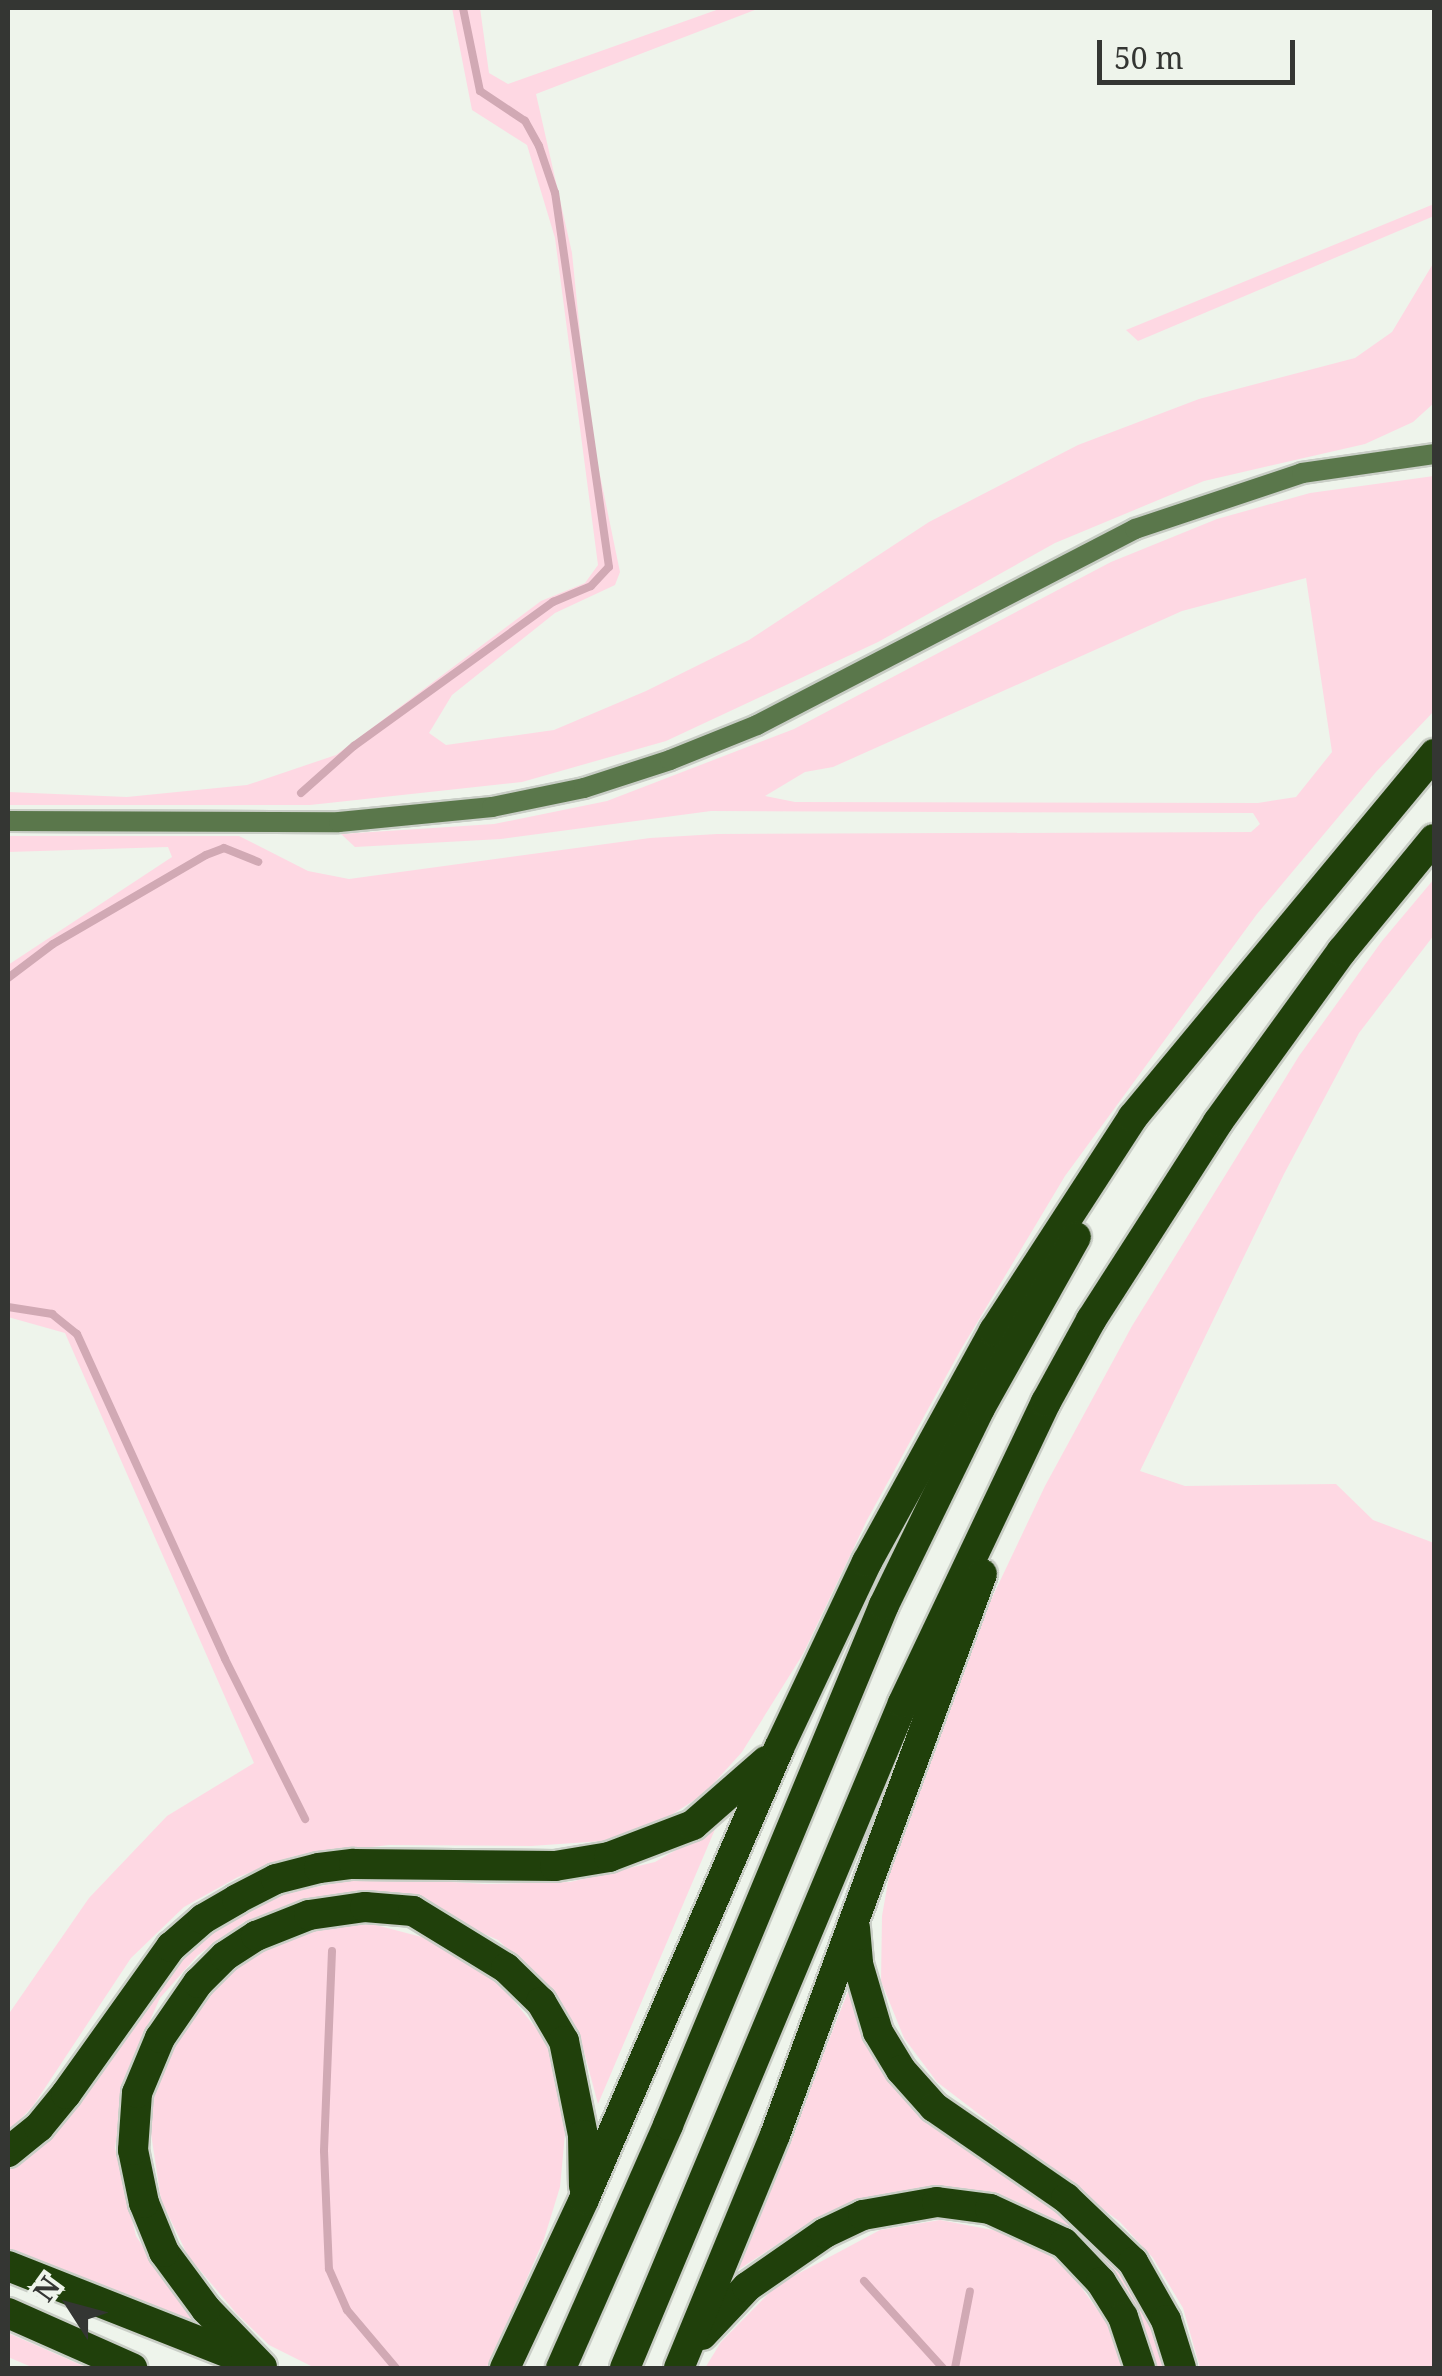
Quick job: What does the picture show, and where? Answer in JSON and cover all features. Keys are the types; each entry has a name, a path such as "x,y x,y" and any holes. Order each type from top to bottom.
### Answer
{"highway":[{"path":"505,2368 584,2199 779,1748 867,1562 994,1331 1133,1118 1434,754"},
{"path":"625,2368 903,1703 1046,1402 1091,1320 1218,1122 1342,951 1434,839"},
{"path":"561,2368 668,2125 876,1623 938,1492 980,1408 1089,1215 1256,969"},
{"path":"681,2365 731,2248 1046,1402"},
{"path":"8,2152 39,2126 66,2094 170,1947 203,1919 237,1899 276,1880 319,1868 354,1864 555,1866 609,1857 693,1825 729,1798 779,1748"},
{"path":"263,2368 206,2309 164,2252 144,2203 133,2150 138,2093 160,2038 198,1983 225,1956 256,1936 309,1915 365,1906 413,1911 506,1968 541,2002 564,2041 583,2135 584,2199"},
{"path":"854,1917 858,1964 878,2032 901,2070 934,2107 1066,2198 1133,2262 1166,2320 1182,2368"},
{"path":"681,2365 716,2318 788,2255 863,2215 937,2202 990,2209 1064,2244 1101,2282 1122,2318 1140,2368"},
{"path":"8,2266 263,2368"},
{"path":"8,2313 132,2368"}],"street":[{"path":"8,822 338,822 492,807 584,788 670,760 757,725 1134,529 1220,497 1302,474 1434,454"}],"shaded area":[{"path":"452,8 480,8 489,73 508,84 722,8 760,8 536,94 572,253 589,422 620,572 615,585 555,613 452,695 429,733 446,745 554,730 646,691 749,640 929,522 1078,445 1199,399 1355,358 1392,332 1434,262 1434,403 1413,422 1365,444 1204,481 1055,543 878,642 666,741 522,782 310,805 8,805 8,792 127,797 247,785 336,755 541,601 585,583 598,565 555,238 527,145 472,110"},
{"path":"1434,204 1434,216 1138,341 1126,330"},
{"path":"1434,476 1434,711 1376,772 1257,914 1065,1176 960,1351 867,1520 803,1654 742,1752 704,1794 665,1819 603,1841 531,1846 389,1845 294,1856 238,1877 184,1907 131,1958 33,2106 8,2132 8,2015 89,1898 167,1816 254,1763 65,1333 8,1317 8,965 172,857 168,847 8,852 8,836 239,836 308,871 349,879 650,838 717,834 1251,832 1260,824 1253,813 711,811 501,839 355,847 341,834 494,824 607,801 794,729 1111,562 1217,519 1310,493","holes":["1306,578 1332,752 1296,797 1258,803 795,802 765,796 805,772 833,767 1182,611"]},
{"path":"1434,879 1434,935 1359,1033 1284,1174 1140,1471 1185,1486 1336,1484 1373,1520 1434,1543 1434,2368 1200,2368 1183,2308 1153,2258 1120,2222 937,2082 904,2038 881,1981 882,1916 892,1859 981,1621 1045,1486 1132,1326 1299,1056 1382,941"},
{"path":"716,1827 598,2104 580,2037 551,1991 498,1940 432,1911 312,1900 244,1922 198,1955 160,1998 126,2074 115,2148 136,2236 192,2320 8,2249 8,2169 161,1975 220,1921 285,1893 367,1877 485,1884 570,1882 655,1862"},
{"path":"372,1924 437,1941 477,1965 511,1997 543,2037 559,2076 566,2123 560,2187 544,2239 488,2368 315,2368 269,2345 188,2256 161,2200 148,2114 163,2058 204,1991 261,1949 325,1927"},
{"path":"849,1989 875,2042 1083,2224 1145,2296 1170,2368 1156,2368 1137,2318 1101,2258 1056,2222 1016,2201 923,2190 869,2199 813,2221 738,2270"},
{"path":"940,2220 998,2231 1045,2250 1076,2280 1109,2326 1123,2368 705,2368 721,2342 777,2285 880,2230"},
{"path":"8,2333 88,2368 34,2368 8,2357"}],"waterway":[{"path":"301,793 354,746 553,602 591,586 609,567 555,193 539,146 525,121 480,91 463,8"},
{"path":"8,978 53,944 206,855 224,848 258,862"},
{"path":"8,1307 52,1314 77,1334 225,1659 305,1819"},
{"path":"332,1951 324,2151 329,2269 347,2310 396,2368"},
{"path":"864,2281 943,2368"},
{"path":"955,2368 970,2291"}]}
